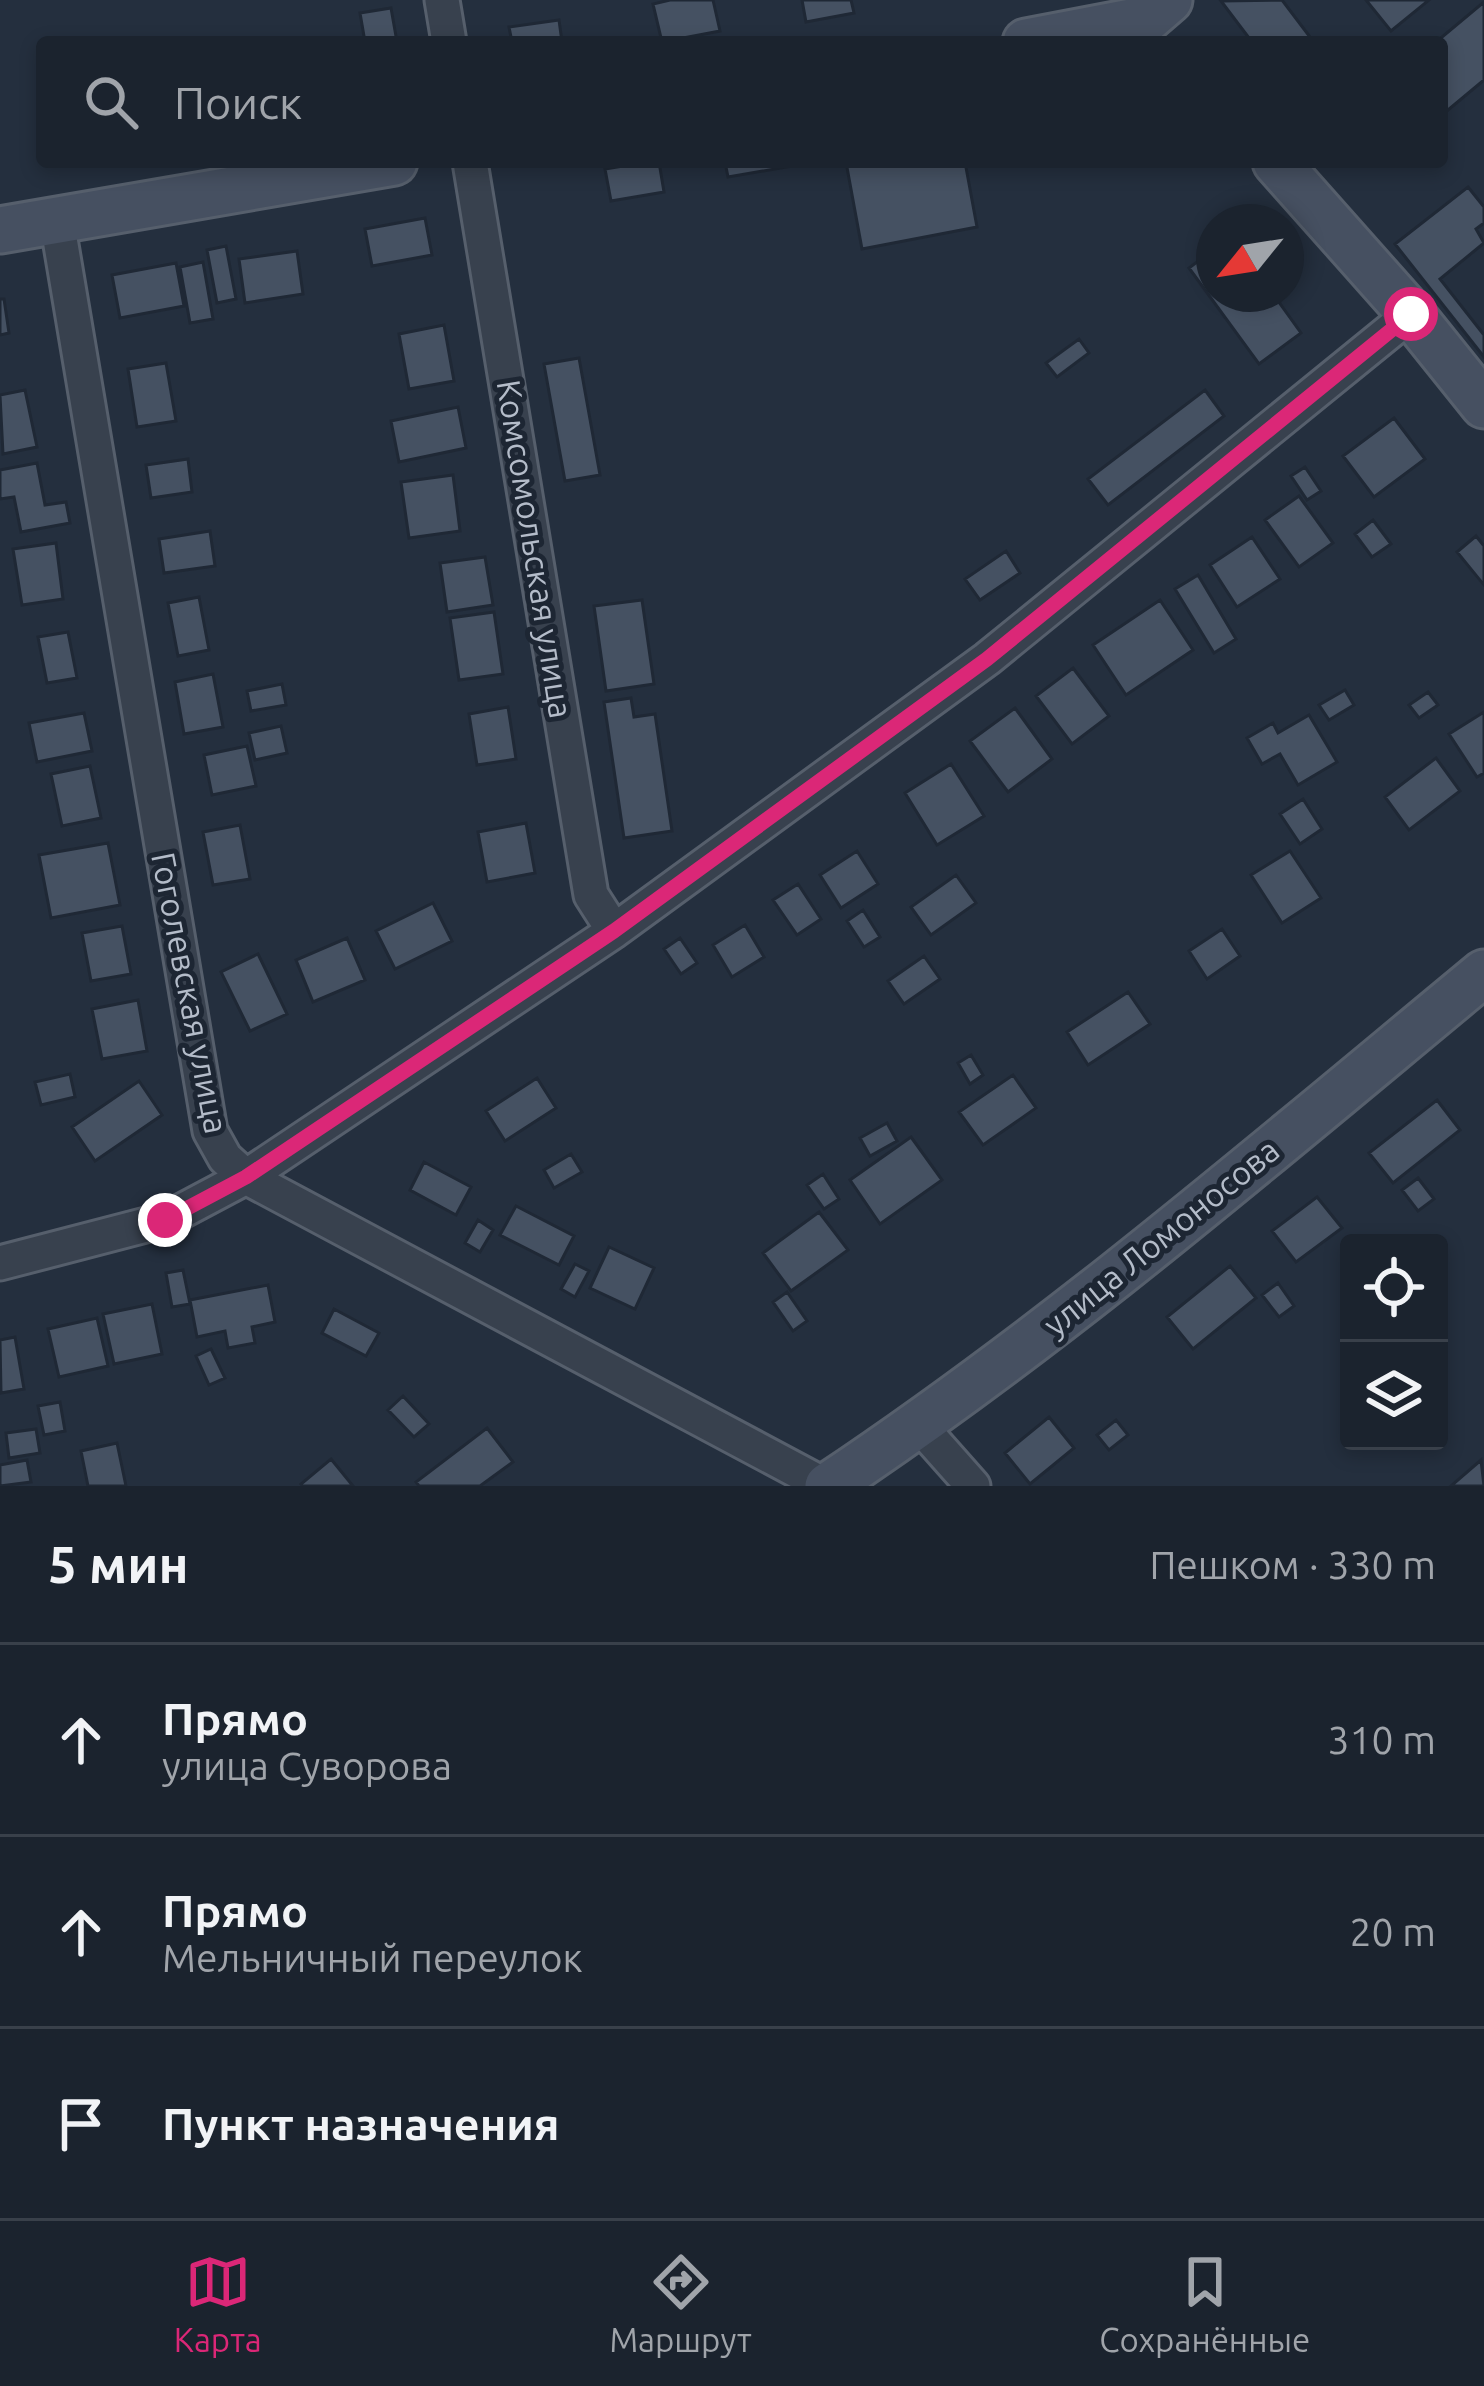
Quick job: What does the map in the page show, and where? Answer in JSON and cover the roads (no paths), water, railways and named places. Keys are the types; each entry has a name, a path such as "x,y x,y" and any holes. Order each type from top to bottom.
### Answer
{"main road":[{"path":"1054,36 1154,15"},
{"path":"0,230 360,168"},
{"path":"1281,168 1411,314 1484,405"},
{"name":"улица Ломоносова","path":"827,1486 919,1425 1127,1268 1484,973"}],"street":[{"path":"442,0 448,36"},
{"name":"Комсомольская улица","path":"471,168 591,895 614,931"},
{"name":"Гоголевская улица","path":"57,221 210,1131 225,1158 246,1177 827,1486"},
{"path":"0,1263 165,1220 246,1177 614,931 987,659 1411,314"},
{"path":"919,1425 973,1486"}]}
